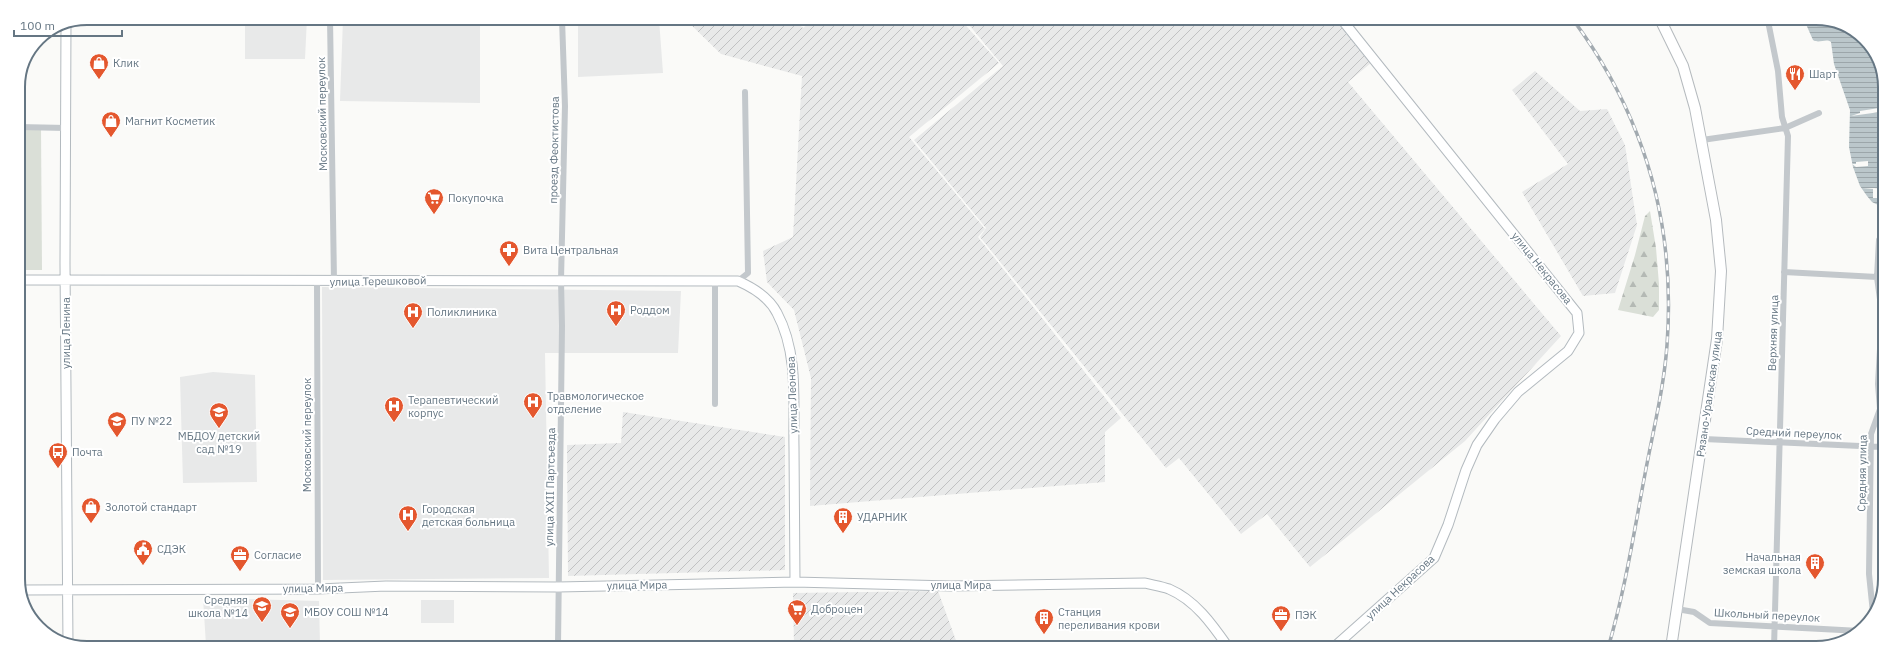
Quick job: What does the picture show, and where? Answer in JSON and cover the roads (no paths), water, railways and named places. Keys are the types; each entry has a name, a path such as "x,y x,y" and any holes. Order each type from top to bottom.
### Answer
{"main road":[{"name":"Рязано-Уральская улица","path":"1663,25 1683,66 1695,108 1716,220 1721,271 1718,339 1672,641"}],"street":[{"name":"Московский переулок","path":"330,25 334,281"},
{"name":"проезд Феоктистова","path":"561,280 565,106 562,25"},
{"name":"улица Некрасова","path":"1341,641 1434,558 1448,525 1466,470 1477,445 1495,419 1518,392 1568,351 1579,333 1577,312 1346,25"},
{"name":"Верхняя улица","path":"1769,25 1778,71 1782,117 1788,136 1774,641"},
{"name":"улица Ленина","path":"66,29 68,638"},
{"path":"738,281 748,273 745,92"},
{"path":"1702,140 1786,128 1819,113"},
{"path":"25,127 67,128"},
{"name":"Средняя улица","path":"1878,258 1878,284"},
{"path":"1784,272 1877,277"},
{"name":"улица Терешковой","path":"25,280 738,281"},
{"name":"улица XXII Партсъезда","path":"558,641 562,326 561,280"},
{"name":"Московский переулок","path":"317,281 318,589"},
{"path":"715,281 715,404"},
{"name":"улица Леонова","path":"738,281 755,288 766,298 777,312 790,348 793,383 795,582"},
{"name":"Средняя улица","path":"1872,606 1869,574 1871,434 1878,415"},
{"name":"Средний переулок","path":"1704,439 1878,447"},
{"name":"улица Мира","path":"26,590 318,589 386,586 558,587 795,582 952,586 1145,583 1168,588 1191,602 1207,619 1224,641"},
{"name":"Школьный переулок","path":"1677,609 1694,612 1710,623 1775,625 1851,630"}],"railway":[{"path":"1577,25 1599,58 1620,95 1637,134 1650,174 1660,215 1666,257 1668,301 1666,361 1629,561 1610,641"}],"place":[{"name":"Клик","path":"99,80"},
{"name":"Шарт","path":"1795,91"},
{"name":"Магнит Косметик","path":"111,138"},
{"name":"Покупочка","path":"434,215"},
{"name":"Вита Центральная","path":"509,267"},
{"name":"Роддом","path":"616,327"},
{"name":"Поликлиника","path":"413,329"},
{"name":"Травмологическое отделение","path":"533,419"},
{"name":"Терапевтический корпус","path":"394,423"},
{"name":"МБДОУ детский сад №19","path":"219,429"},
{"name":"ПУ №22","path":"117,438"},
{"name":"Почта","path":"58,469"},
{"name":"Золотой стандарт","path":"91,524"},
{"name":"Городская детская больница","path":"408,532"},
{"name":"УДАРНИК","path":"843,534"},
{"name":"СДЭК","path":"143,566"},
{"name":"Согласие","path":"240,572"},
{"name":"Начальная земская школа","path":"1815,580"},
{"name":"Средняя школа №14","path":"262,623"},
{"name":"Доброцен","path":"797,626"},
{"name":"МБОУ СОШ №14","path":"290,629"},
{"name":"ПЭК","path":"1281,632"},
{"name":"Станция переливания крови","path":"1044,635"}]}
